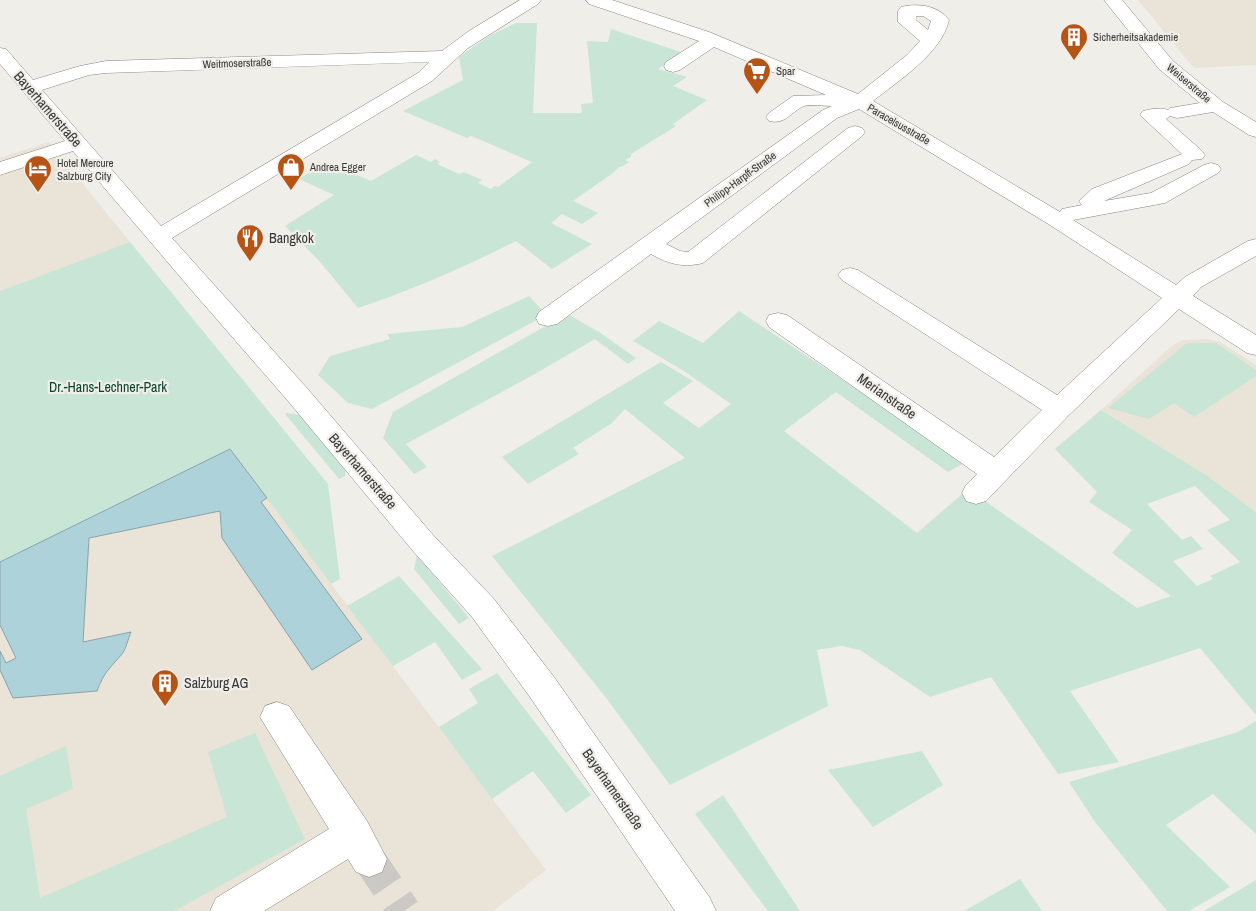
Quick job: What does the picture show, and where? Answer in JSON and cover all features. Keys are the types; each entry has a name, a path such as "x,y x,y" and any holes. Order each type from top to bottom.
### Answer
{"street":[{"path":"158,236 425,77 447,56 480,32 532,0"},
{"name":"Paracelsusstraße","path":"595,0 712,40 860,102 1064,217 1178,298 1256,347"},
{"name":"Weiserstraße","path":"1112,0 1166,65 1216,106 1256,131"},
{"path":"673,66 712,40"},
{"name":"Philipp-Harpff-Straße","path":"548,318 830,114 860,102 913,59 929,40"},
{"name":"Bayerhamerstraße","path":"0,53 16,79 78,142 201,287 298,394 423,543 483,608 548,695 697,911"},
{"name":"Weitmoserstraße","path":"16,79 106,67 447,56"},
{"path":"752,56 742,67 796,94 860,102"},
{"path":"776,117 811,80"},
{"path":"1064,217 1100,194 1189,158 1150,115 1216,106"},
{"path":"651,245 677,258 685,260 695,258 855,132"},
{"path":"0,169 78,142"},
{"path":"1116,220 1212,169"},
{"path":"1064,217 1157,198"},
{"path":"976,493 1059,409 1193,282 1256,246"},
{"path":"850,275 1059,409"},
{"name":"Merianstraße","path":"778,321 995,472"},
{"path":"229,911 362,846 277,717"}],"shaded area":[{"path":"1138,0 1256,0 1256,65 1194,68"},
{"path":"49,142 130,242 0,291 0,158"},
{"path":"1209,339 1220,342 1256,365 1256,512 1209,477 1101,410 1173,345 1183,340"},
{"path":"230,449 546,870 493,911 0,911 0,562"}],"green space":[{"path":"516,23 537,23 533,113 582,113 581,104 593,103 587,41 608,42 611,29 681,52 658,69 687,77 673,86 707,100 673,124 676,126 631,154 631,157 625,160 629,162 619,167 573,201 598,213 582,224 562,214 551,223 592,244 552,269 516,241 438,278 358,308 321,263 285,226 334,195 299,179 326,162 371,181 416,155 431,162 435,159 440,162 437,164 459,174 464,172 482,180 478,183 491,189 495,186 498,187 532,162 471,136 467,138 403,111 463,80 459,57 489,36"},
{"name":"Dr.-Hans-Lechner-Park","path":"130,242 328,484 340,579 331,584 230,449 0,562 0,291"},
{"path":"529,296 546,315 372,409 348,403 318,375 330,356 390,339 387,334 462,327"},
{"path":"739,311 966,462 948,472 836,392 784,431 917,533 968,489 1137,608 1171,596 1112,553 1132,530 1089,502 1097,492 1055,449 1101,410 1209,477 1256,512 1256,715 1200,648 1070,691 1119,762 1058,774 991,677 930,697 860,650 842,646 817,650 828,706 670,785 607,699 492,556 685,458 625,409 612,423 573,448 579,454 528,484 502,457 661,362 693,381 663,403 699,428 731,404 684,371 633,341 659,321 703,343","holes":["1195,486 1230,520 1207,530 1240,562 1210,576 1213,579 1197,586 1173,561 1203,549 1191,536 1182,540 1147,504"]},
{"path":"567,314 599,332 636,358 628,364 595,339 406,444 427,467 414,474 383,438 393,412"},
{"path":"1187,343 1216,343 1256,370 1256,376 1194,417 1174,403 1149,419 1108,408"},
{"path":"285,414 300,415 346,470 345,476 339,479"},
{"path":"417,555 469,618 459,624 414,569"},
{"path":"399,576 482,669 462,680 435,642 393,666 347,606"},
{"path":"497,673 591,795 566,813 533,771 492,799 439,727 478,703 469,689"},
{"path":"1256,721 1256,834 1213,794 1166,825 1230,887 1189,911 1167,911 1095,822 1069,782 1238,732"},
{"path":"255,733 305,839 174,911 0,911 0,776 66,746 73,789 26,809 40,898 227,817 208,752"},
{"path":"922,751 943,785 873,827 828,770"},
{"path":"723,795 800,911 768,911 695,814"},
{"path":"1020,879 1042,911 964,911"},
{"path":"1256,880 1256,911 1204,911"}],"water":[{"path":"230,449 267,498 261,502 362,639 312,670 222,538 220,511 89,538 83,642 131,632 125,649 105,675 97,691 13,698 0,670 0,651 6,663 16,658 0,625 0,562"}],"tunnel":[{"path":"369,859 404,911"}],"place":[{"name":"Sicherheitsakademie","path":"1074,61"},
{"name":"Spar","path":"757,95"},
{"name":"Andrea Egger","path":"291,191"},
{"name":"Hotel Mercure Salzburg City","path":"38,193"},
{"name":"Bangkok","path":"250,262"},
{"name":"Salzburg AG","path":"165,707"}]}
